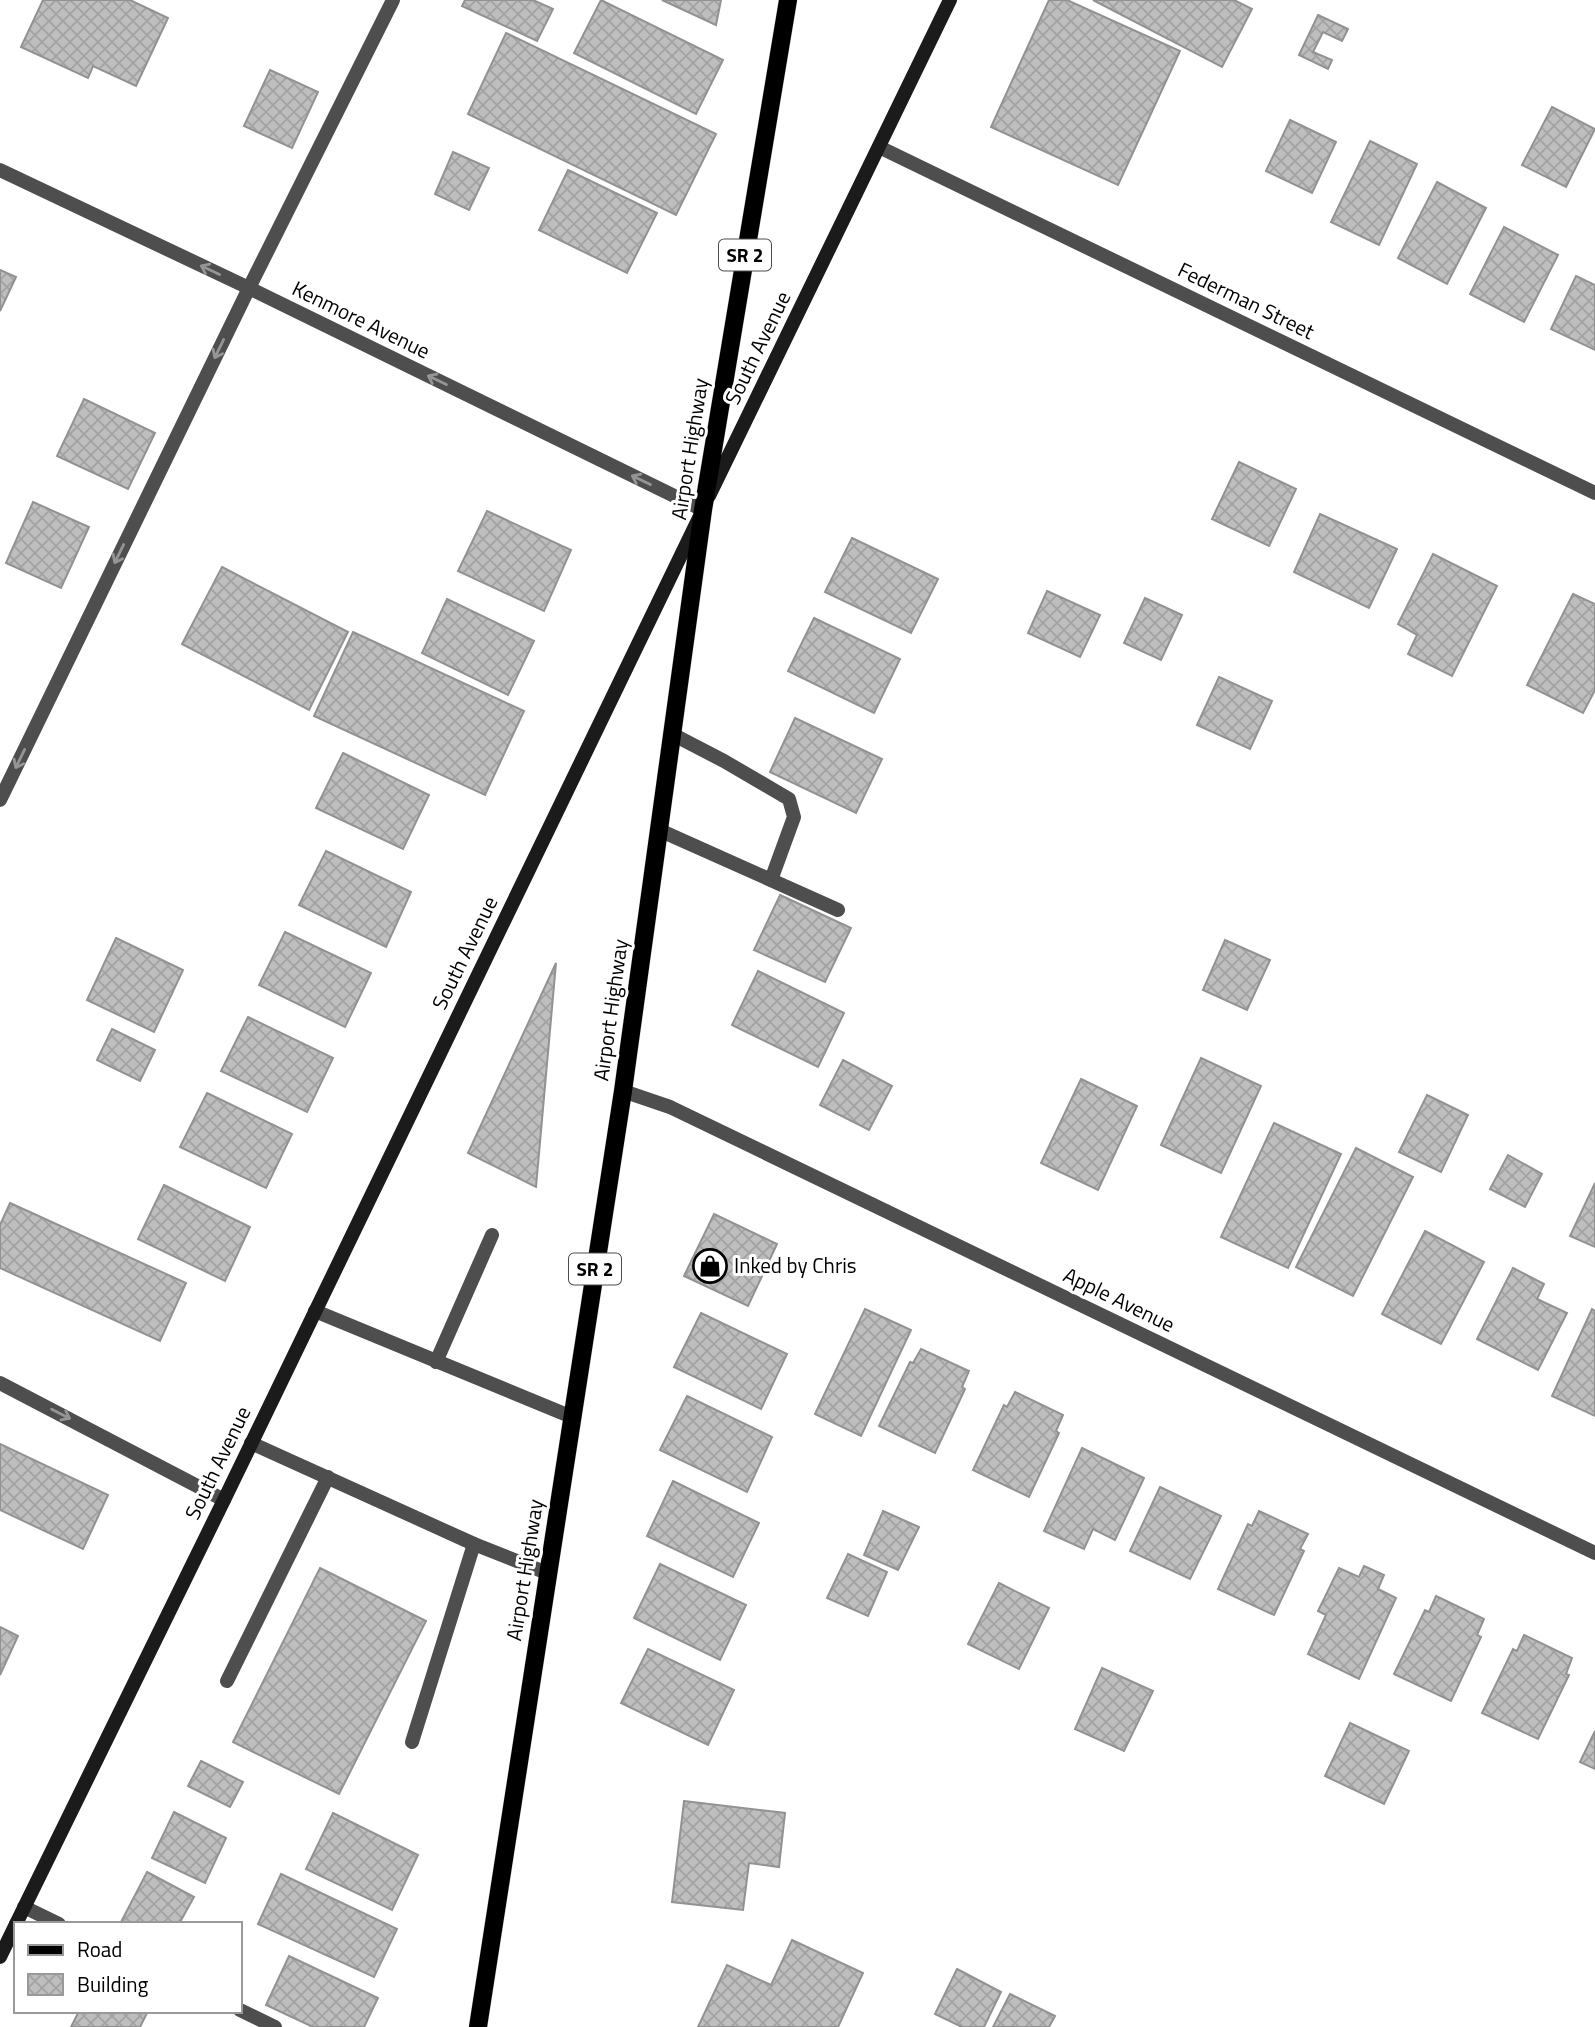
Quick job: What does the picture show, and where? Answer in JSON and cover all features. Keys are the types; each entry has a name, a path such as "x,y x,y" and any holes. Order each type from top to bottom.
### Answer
{"main road":[{"name":"Airport Highway","path":"478,2027 623,1091 703,510 788,0"}],"street":[{"path":"0,800 248,288 393,0"},
{"name":"South Avenue","path":"17,1922 950,0"},
{"name":"Federman Street","path":"879,146 1595,493"},
{"name":"Kenmore Avenue","path":"0,170 703,510"},
{"path":"672,734 789,799 794,817 771,880"},
{"path":"659,830 838,911"},
{"name":"Apple Avenue","path":"623,1091 670,1107 1595,1553"},
{"path":"436,1362 492,1235"},
{"path":"315,1311 572,1417"},
{"path":"0,1383 224,1500"},
{"path":"251,1443 474,1544 547,1573"},
{"path":"227,1681 328,1477"},
{"path":"412,1742 474,1544"},
{"path":"24,1907 55,1922"},
{"name":"South Avenue","path":"0,1957 14,1928"},
{"path":"242,2011 275,2027"}],"building":[{"path":"43,0 130,0 168,18 136,86 93,66 88,78 21,47"},
{"path":"465,0 533,0 553,9 537,41 462,6"},
{"path":"601,0 723,60 696,114 574,53"},
{"path":"662,0 721,0 716,25"},
{"path":"1049,0 1067,0 1180,51 1118,185 991,127"},
{"path":"1093,0 1234,0 1252,9 1222,67"},
{"path":"1318,15 1348,29 1342,41 1323,32 1313,52 1332,60 1328,69 1299,55"},
{"path":"506,33 716,134 676,215 468,114"},
{"path":"270,70 318,92 292,148 244,126"},
{"path":"1552,107 1595,129 1566,187 1522,165"},
{"path":"1290,120 1336,142 1312,193 1266,171"},
{"path":"1370,141 1417,164 1379,245 1331,222"},
{"path":"453,152 489,168 469,210 435,194"},
{"path":"568,170 657,213 627,273 539,230"},
{"path":"1437,182 1486,208 1447,284 1398,258"},
{"path":"1504,227 1558,255 1524,322 1470,294"},
{"path":"0,270 16,277 0,311"},
{"path":"1576,276 1595,285 1595,350 1551,329"},
{"path":"84,399 155,433 128,489 57,456"},
{"path":"1239,462 1296,489 1269,546 1212,519"},
{"path":"33,502 89,527 61,588 6,563"},
{"path":"487,511 571,550 544,611 458,571"},
{"path":"1320,514 1397,549 1369,608 1294,572"},
{"path":"852,538 938,579 911,633 825,592"},
{"path":"1433,554 1497,586 1452,676 1408,654 1417,635 1398,624"},
{"path":"222,567 348,632 309,710 182,644"},
{"path":"1047,591 1100,615 1080,657 1028,633"},
{"path":"1573,594 1595,604 1595,690 1583,713 1527,685"},
{"path":"1145,598 1182,615 1161,660 1124,643"},
{"path":"447,599 534,641 508,695 422,653"},
{"path":"814,618 900,659 874,713 788,671"},
{"path":"353,632 524,711 485,795 314,716"},
{"path":"1219,677 1272,701 1250,749 1197,725"},
{"path":"795,718 882,759 856,813 770,772"},
{"path":"343,753 429,795 403,849 316,808"},
{"path":"326,851 411,892 386,947 299,905"},
{"path":"780,895 851,928 825,982 754,950"},
{"path":"285,932 371,973 345,1027 259,985"},
{"path":"116,938 183,970 154,1032 87,1000"},
{"path":"1225,940 1270,960 1247,1010 1203,990"},
{"path":"556,963 536,1187 468,1153"},
{"path":"758,971 844,1013 818,1067 732,1025"},
{"path":"248,1017 333,1058 307,1112 221,1071"},
{"path":"112,1029 155,1050 140,1081 97,1060"},
{"path":"1201,1058 1261,1086 1221,1173 1161,1145"},
{"path":"843,1060 892,1086 869,1130 820,1105"},
{"path":"1081,1079 1137,1106 1098,1190 1041,1163"},
{"path":"207,1093 292,1134 266,1188 180,1147"},
{"path":"1427,1095 1468,1115 1441,1172 1399,1152"},
{"path":"1274,1123 1341,1154 1288,1268 1221,1237"},
{"path":"1356,1148 1413,1177 1353,1296 1296,1267"},
{"path":"1508,1155 1542,1174 1525,1207 1490,1189"},
{"path":"1595,1183 1595,1247 1570,1236"},
{"path":"164,1185 250,1227 225,1281 138,1239"},
{"path":"10,1203 186,1283 160,1341 0,1268 0,1225"},
{"path":"714,1214 777,1244 748,1306 684,1276"},
{"path":"1425,1231 1484,1262 1441,1344 1382,1314"},
{"path":"1513,1268 1544,1284 1537,1299 1567,1313 1538,1370 1477,1339"},
{"path":"865,1309 911,1330 861,1436 815,1414"},
{"path":"1592,1309 1595,1311 1595,1416 1552,1396"},
{"path":"701,1313 787,1354 761,1409 674,1367"},
{"path":"921,1349 969,1371 962,1387 965,1389 935,1453 879,1426 910,1362 913,1363"},
{"path":"1015,1392 1063,1415 1056,1431 1059,1433 1029,1497 973,1470 1004,1405 1007,1407"},
{"path":"687,1396 772,1437 747,1492 660,1450"},
{"path":"0,1444 108,1495 83,1549 0,1510"},
{"path":"1082,1448 1144,1478 1115,1540 1093,1529 1084,1549 1044,1531"},
{"path":"673,1481 759,1523 733,1577 647,1536"},
{"path":"1160,1487 1221,1516 1190,1579 1130,1551"},
{"path":"883,1511 919,1527 898,1570 864,1555"},
{"path":"1259,1511 1308,1534 1300,1549 1304,1551 1274,1615 1218,1589 1248,1524 1252,1526"},
{"path":"848,1554 887,1572 868,1616 827,1598"},
{"path":"660,1564 746,1605 720,1660 634,1618"},
{"path":"1364,1566 1384,1575 1378,1589 1396,1598 1359,1679 1308,1654 1326,1615 1318,1611 1339,1568 1359,1577"},
{"path":"320,1568 426,1621 339,1794 233,1742"},
{"path":"999,1583 1049,1608 1019,1669 968,1644"},
{"path":"1436,1596 1484,1619 1477,1635 1481,1637 1451,1701 1394,1674 1425,1610 1429,1612"},
{"path":"0,1627 18,1636 0,1675"},
{"path":"1524,1635 1572,1658 1566,1674 1569,1675 1538,1739 1482,1713 1513,1649 1517,1651"},
{"path":"648,1649 734,1690 708,1745 621,1703"},
{"path":"1102,1668 1153,1691 1124,1751 1075,1729"},
{"path":"1350,1723 1409,1751 1384,1804 1325,1776"},
{"path":"1595,1731 1595,1769 1580,1762"},
{"path":"201,1761 243,1782 230,1807 188,1786"},
{"path":"684,1801 785,1813 779,1867 749,1863 743,1910 672,1902"},
{"path":"174,1812 226,1838 205,1883 152,1858"},
{"path":"333,1813 418,1855 392,1910 306,1869"},
{"path":"147,1872 194,1897 180,1922 121,1922"},
{"path":"281,1874 397,1929 374,1977 258,1924"},
{"path":"792,1940 863,1973 838,2027 698,2027 727,1965 771,1985"},
{"path":"289,1956 378,1998 364,2027 313,2027 266,2005"},
{"path":"957,1969 1001,1992 984,2027 962,2027 935,2014"},
{"path":"1010,1994 1055,2016 1049,2027 993,2027"},
{"path":"78,2013 147,2013 140,2027 71,2027"}],"place":[{"name":"Inked by Chris","path":"710,1266"}]}
